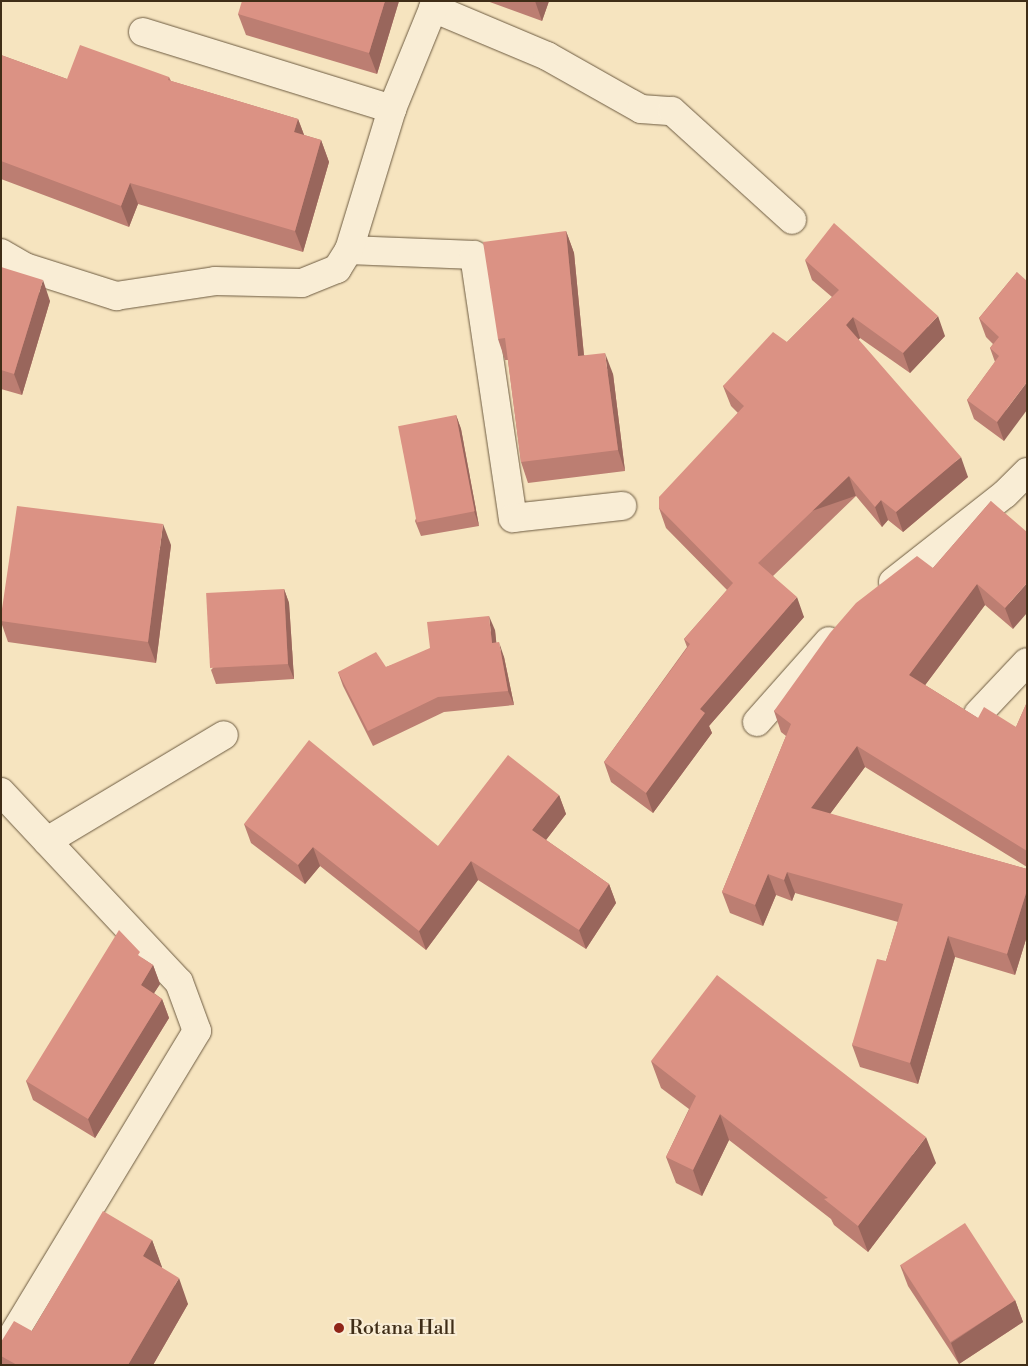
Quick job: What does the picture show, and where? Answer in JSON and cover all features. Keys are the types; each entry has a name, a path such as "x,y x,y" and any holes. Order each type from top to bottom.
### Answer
{"street":[{"path":"1,254 25,267 116,296 215,281 302,282 337,269 349,250 392,109 434,5 548,56 641,109 672,111 792,220"},
{"path":"143,32 392,109"},
{"path":"349,250 474,255 513,518 622,506"},
{"path":"876,596 1006,494 1027,472"},
{"path":"757,722 847,621"},
{"path":"978,714 1027,662"},
{"path":"47,841 224,735"},
{"path":"1,792 179,982 197,1031 1,1355"}],"building":[{"path":"242,1 385,1 369,53 238,14"},
{"path":"80,45 169,77 168,80 298,119 294,132 321,140 295,231 130,183 121,206 1,161 1,55 67,79"},
{"path":"834,223 938,316 903,353 853,317 846,325 961,457 896,512 881,500 875,507 849,476 758,563 797,597 700,709 705,713 646,793 604,762 690,644 684,639 733,583 659,508 659,497 744,406 723,386 773,332 787,342 839,290 805,260"},
{"path":"566,231 578,356 605,353 618,450 521,462 505,338 498,339 483,242"},
{"path":"1,267 43,280 14,374 1,370"},
{"path":"1017,272 1027,281 1027,382 997,422 967,400 999,356 990,348 999,337 979,318"},
{"path":"456,415 475,511 417,522 398,426"},
{"path":"991,501 1027,532 1027,583 1005,608 977,584 909,675 978,718 984,707 1016,727 1027,702 1027,851 857,746 811,808 1027,869 1027,890 1007,954 948,936 910,1063 852,1045 877,959 886,961 903,904 787,872 784,880 768,874 755,905 722,892 791,724 774,711 830,633 856,603 917,556 933,568"},
{"path":"17,506 163,524 148,642 1,621"},
{"path":"284,589 288,664 210,668 206,593"},
{"path":"489,616 492,643 499,642 508,691 438,697 368,731 338,672 376,652 386,667 430,648 427,622"},
{"path":"309,740 438,846 508,755 559,795 532,830 609,884 579,930 471,861 419,931 313,847 298,865 244,824"},
{"path":"119,930 140,952 138,955 153,965 141,985 162,999 88,1119 26,1081"},
{"path":"717,975 926,1137 858,1226 824,1199 828,1198 720,1114 693,1170 666,1157 696,1096 651,1061"},
{"path":"103,1211 152,1240 143,1256 179,1278 128,1365 17,1365 1,1356 1,1342 14,1321 32,1331"},
{"path":"965,1223 1015,1300 951,1342 900,1265"}],"place":[{"name":"Rotana Hall","path":"339,1328"}]}
